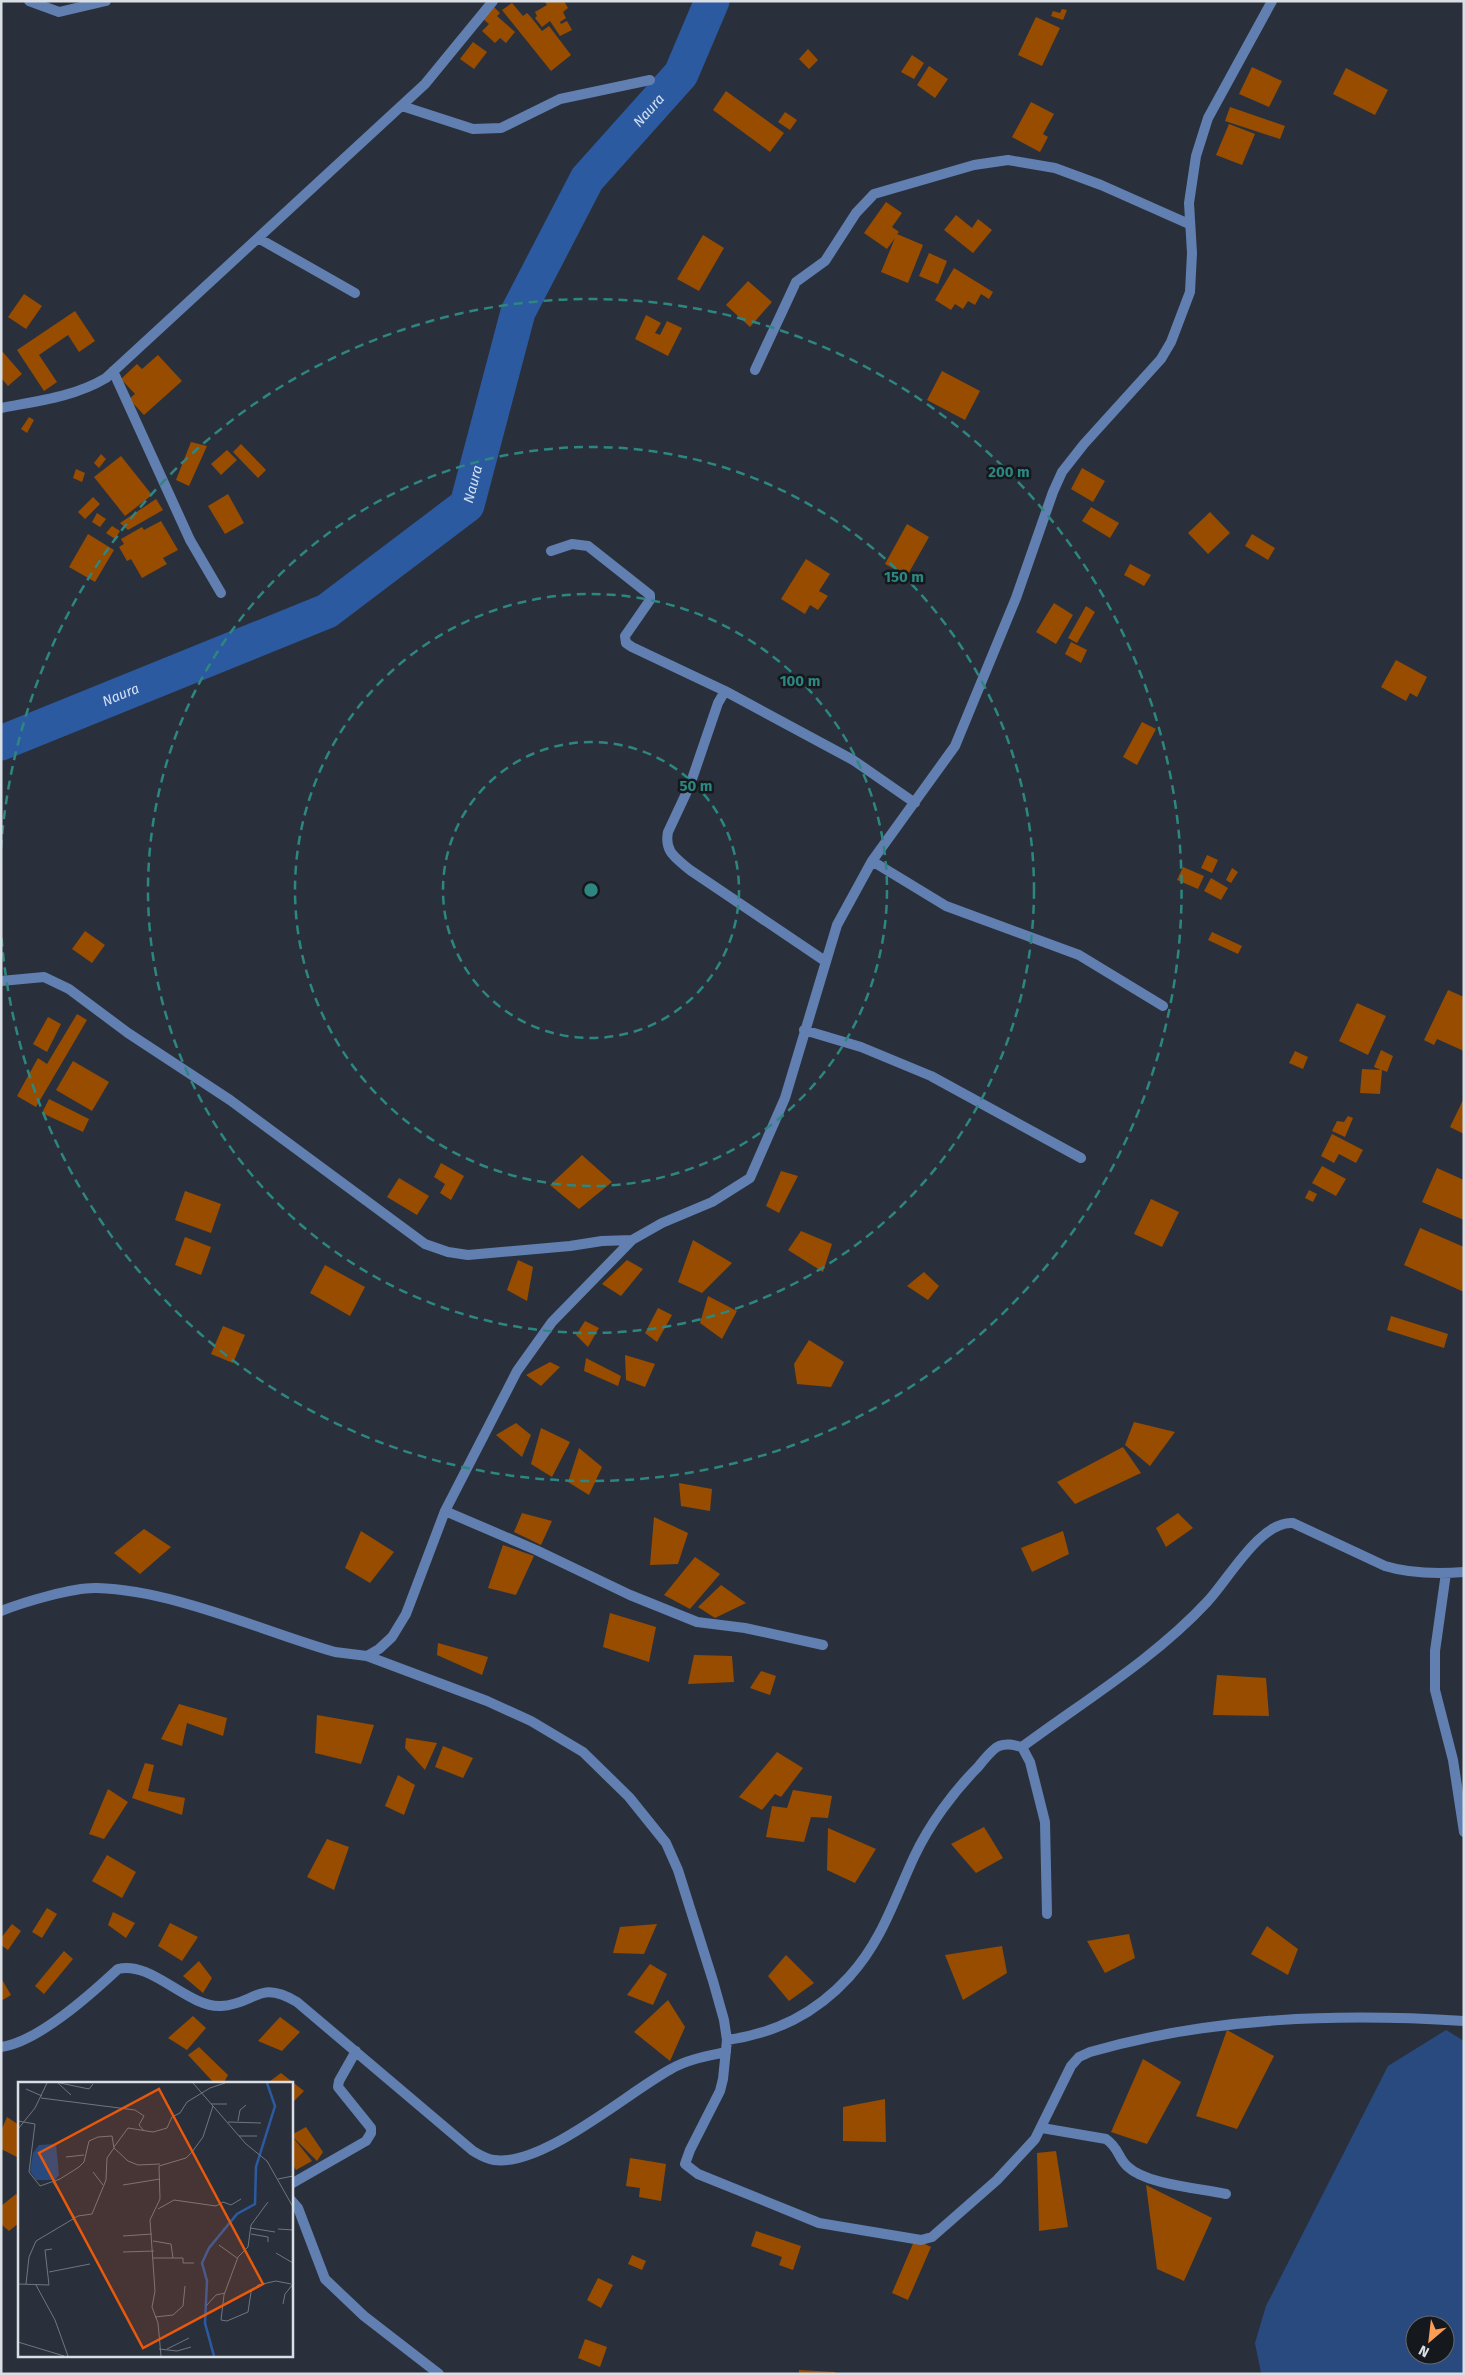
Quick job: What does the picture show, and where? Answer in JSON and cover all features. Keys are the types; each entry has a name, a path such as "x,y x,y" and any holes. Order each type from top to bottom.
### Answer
{"street":[{"path":"29,1 59,12 106,1"},
{"path":"1,408 81,391 106,378 425,84 493,1"},
{"path":"367,1656 379,1650 392,1637 406,1614 445,1512 523,1363 552,1322 632,1240 662,1223 712,1202 750,1178 785,1098 837,925 872,861 943,765 965,725 1016,598 1053,492 1062,472 1084,444 1161,359 1171,342 1190,292 1192,253 1189,224 1196,156 1208,118 1272,1"},
{"path":"402,106 473,129 501,128 519,121 560,99 650,80"},
{"path":"755,370 796,282 825,261 856,214 874,194 974,166 1008,160 1055,168 1101,184 1189,224"},
{"path":"258,238 355,292"},
{"path":"113,371 190,540 221,593"},
{"path":"551,551 572,544 588,546 646,590 650,600 629,628 625,636 626,643 725,691 853,760 915,803"},
{"path":"725,691 718,703 701,756 665,843 670,853 690,870 825,961"},
{"path":"872,861 946,906 1079,955 1163,1006"},
{"path":"1,981 44,977 69,989 128,1033 230,1100 425,1244 448,1252 468,1255 570,1246 602,1241 632,1240"},
{"path":"804,1030 861,1047 931,1076 1081,1158"},
{"path":"445,1512 536,1550 630,1595 697,1622 745,1628 823,1645"},
{"path":"1022,1747 1168,1640 1207,1602 1261,1536 1283,1522 1293,1522 1392,1568 1414,1573 1464,1572"},
{"path":"1446,1573 1435,1651 1435,1690 1453,1760 1464,1832"},
{"path":"1,1611 46,1597 95,1587 140,1592 335,1652 367,1656 487,1701 531,1722 583,1752 629,1797 666,1843 678,1870 720,2003 727,2040 720,2091 690,2150 685,2164 698,2174 819,2223 922,2240 932,2237 997,2180 1035,2139 1071,2066 1079,2057 1110,2046 1203,2028 1294,2018 1397,2016 1464,2021"},
{"path":"727,2040 765,2033 788,2024 820,2002 849,1977 873,1946 894,1908 914,1856 933,1824 966,1779 998,1746 1010,1744 1022,1747 1030,1762 1046,1822 1047,1914"},
{"path":"1,2047 21,2041 74,2008 118,1969 125,1967 143,1972 212,2005 231,2004 268,1991 283,1994 297,2002 473,2151 493,2160 511,2160 529,2156 619,2104 672,2068 694,2059 726,2052"},
{"path":"292,2183 366,2141 372,2133 371,2128 338,2087 356,2051"},
{"path":"1042,2128 1106,2139 1114,2144 1125,2165 1136,2173 1226,2194"},
{"path":"292,2201 298,2208 325,2279 364,2316 439,2374"}],"shaded area":[{"path":"1446,2030 1464,2041 1464,2374 1261,2373 1255,2343 1266,2306 1388,2066"}],"building":[{"path":"544,1 564,1 568,8 563,12 566,18 560,22 561,24 567,21 572,30 560,36 550,21 542,27 535,18 537,16 535,12 547,5"},
{"path":"512,3 523,16 527,13 542,31 549,26 571,55 551,71 502,10"},
{"path":"494,7 500,13 497,16 515,32 506,43 500,38 495,43 482,31 489,24 483,19"},
{"path":"1062,9 1067,10 1063,20 1051,16 1053,11 1060,13"},
{"path":"1036,17 1060,28 1042,66 1018,55"},
{"path":"473,42 487,52 474,69 460,59"},
{"path":"808,49 818,60 809,69 799,59"},
{"path":"912,55 924,63 914,79 901,72"},
{"path":"929,66 948,79 935,98 917,85"},
{"path":"1252,67 1282,81 1269,107 1239,94"},
{"path":"1346,68 1388,90 1375,115 1333,94"},
{"path":"726,91 784,133 770,152 713,110"},
{"path":"1031,102 1054,114 1043,134 1048,137 1040,152 1012,137"},
{"path":"1230,107 1285,126 1280,139 1225,121"},
{"path":"785,112 797,120 790,130 778,122"},
{"path":"1229,124 1255,134 1242,165 1216,155"},
{"path":"886,202 902,213 892,227 899,232 897,234 923,245 908,283 881,272 895,238 887,249 864,233"},
{"path":"956,215 972,228 978,219 992,230 973,253 944,230"},
{"path":"703,235 724,248 699,291 677,279"},
{"path":"929,253 947,261 938,284 919,276"},
{"path":"954,268 993,292 989,299 981,294 975,305 968,301 963,309 955,304 951,310 935,300"},
{"path":"748,281 772,302 750,327 726,305"},
{"path":"24,294 42,306 26,329 8,317"},
{"path":"75,311 95,341 79,352 68,335 39,355 57,382 44,391 17,350"},
{"path":"646,315 661,323 655,333 660,335 667,321 682,328 668,356 635,339"},
{"path":"1,350 22,374 8,386 1,378"},
{"path":"158,355 182,381 144,415 129,399 135,394 121,379 137,364 142,369"},
{"path":"942,371 980,391 965,420 927,400"},
{"path":"29,417 34,420 27,433 21,429"},
{"path":"191,442 207,446 189,486 176,480"},
{"path":"241,444 266,470 258,478 233,452"},
{"path":"227,450 237,460 221,475 211,464"},
{"path":"101,454 106,459 99,468 94,463"},
{"path":"121,456 152,495 125,516 94,477"},
{"path":"1082,468 1105,481 1093,502 1071,489"},
{"path":"76,469 85,473 82,482 73,478"},
{"path":"228,494 244,523 225,534 208,506"},
{"path":"93,497 100,504 85,519 78,512"},
{"path":"156,499 163,510 128,530 120,523"},
{"path":"1091,507 1119,523 1110,538 1082,521"},
{"path":"1210,512 1230,533 1208,554 1188,533"},
{"path":"97,513 106,519 100,527 92,522"},
{"path":"161,521 178,550 163,558 167,564 142,578 131,559 127,561 119,547 124,544 121,539 142,527 144,530"},
{"path":"907,524 929,537 907,576 885,564"},
{"path":"112,526 120,531 115,539 106,533"},
{"path":"88,534 114,550 95,582 69,567"},
{"path":"1252,534 1275,548 1268,560 1245,546"},
{"path":"806,559 830,574 819,591 828,596 818,610 810,605 805,614 781,599"},
{"path":"1130,564 1151,575 1144,586 1124,575"},
{"path":"1054,603 1073,615 1056,644 1036,632"},
{"path":"1086,606 1095,612 1077,643 1068,638"},
{"path":"1071,642 1087,650 1081,663 1065,654"},
{"path":"1396,660 1427,677 1417,697 1410,693 1406,701 1381,687"},
{"path":"1142,722 1156,729 1137,765 1123,757"},
{"path":"1207,855 1218,860 1212,873 1201,868"},
{"path":"1183,867 1204,876 1198,889 1177,880"},
{"path":"1232,868 1238,872 1231,883 1226,880"},
{"path":"1211,878 1228,888 1221,900 1204,891"},
{"path":"85,931 105,945 92,963 72,949"},
{"path":"1212,932 1242,946 1238,954 1208,940"},
{"path":"1448,990 1464,997 1464,1051 1437,1039 1434,1045 1424,1040"},
{"path":"1357,1003 1386,1016 1368,1055 1339,1041"},
{"path":"77,1014 87,1020 36,1107 17,1096 38,1058 47,1064"},
{"path":"48,1017 61,1024 47,1052 33,1044"},
{"path":"1381,1050 1393,1056 1387,1072 1382,1070 1380,1094 1360,1093 1362,1069 1381,1070 1374,1067"},
{"path":"1295,1051 1308,1057 1303,1069 1289,1063"},
{"path":"73,1061 109,1082 92,1111 56,1090"},
{"path":"1464,1098 1464,1134 1450,1127"},
{"path":"49,1099 89,1119 83,1132 42,1113"},
{"path":"1348,1116 1353,1118 1345,1137 1332,1131 1337,1121 1344,1122"},
{"path":"1332,1134 1363,1150 1356,1163 1339,1154 1334,1163 1321,1156"},
{"path":"582,1155 612,1182 579,1209 550,1185"},
{"path":"441,1163 464,1176 451,1200 440,1193 445,1184 434,1177"},
{"path":"1322,1166 1346,1179 1336,1196 1312,1183"},
{"path":"1437,1168 1464,1180 1464,1220 1422,1202"},
{"path":"781,1171 798,1176 779,1213 766,1206"},
{"path":"399,1178 429,1196 417,1215 387,1197"},
{"path":"1309,1190 1317,1194 1313,1202 1305,1198"},
{"path":"185,1191 221,1204 211,1233 175,1220"},
{"path":"1151,1199 1179,1212 1162,1247 1134,1234"},
{"path":"1420,1228 1464,1247 1464,1292 1404,1265"},
{"path":"801,1231 832,1244 823,1272 788,1250"},
{"path":"185,1237 211,1247 201,1275 175,1265"},
{"path":"693,1240 732,1263 702,1293 678,1282"},
{"path":"518,1260 533,1267 527,1301 507,1290"},
{"path":"627,1260 643,1269 621,1296 602,1284"},
{"path":"325,1265 365,1287 350,1316 310,1293"},
{"path":"924,1272 939,1286 928,1300 907,1286"},
{"path":"708,1296 737,1311 722,1339 700,1323"},
{"path":"658,1308 672,1315 657,1342 645,1333"},
{"path":"1391,1316 1448,1334 1444,1348 1387,1330"},
{"path":"585,1321 599,1328 588,1347 576,1335"},
{"path":"223,1326 245,1335 233,1363 211,1354"},
{"path":"809,1340 844,1362 831,1387 797,1384 794,1364"},
{"path":"625,1355 655,1364 645,1387 626,1380"},
{"path":"586,1358 621,1376 618,1386 584,1371"},
{"path":"550,1362 560,1367 541,1386 526,1375"},
{"path":"1134,1422 1175,1432 1150,1466 1125,1445"},
{"path":"516,1423 531,1435 522,1457 496,1435"},
{"path":"541,1428 570,1442 552,1477 531,1464"},
{"path":"1123,1447 1141,1473 1075,1504 1057,1482"},
{"path":"579,1448 602,1467 589,1495 568,1482"},
{"path":"679,1483 712,1489 710,1511 681,1506"},
{"path":"522,1513 552,1521 541,1545 514,1532"},
{"path":"1178,1513 1193,1528 1166,1547 1156,1528"},
{"path":"654,1517 688,1533 678,1564 650,1565"},
{"path":"144,1529 171,1547 140,1574 114,1553"},
{"path":"361,1531 394,1552 370,1583 345,1568"},
{"path":"1063,1531 1069,1554 1032,1572 1021,1548"},
{"path":"503,1545 534,1556 516,1595 488,1588"},
{"path":"695,1557 720,1574 690,1609 664,1595"},
{"path":"721,1585 746,1603 715,1618 698,1607"},
{"path":"610,1613 656,1627 649,1662 603,1647"},
{"path":"438,1643 488,1657 482,1675 437,1655"},
{"path":"694,1655 732,1656 734,1682 688,1684"},
{"path":"761,1671 776,1676 770,1695 750,1688"},
{"path":"1217,1675 1266,1678 1269,1716 1213,1715"},
{"path":"179,1704 227,1718 223,1736 187,1723 182,1746 161,1739"},
{"path":"317,1715 374,1725 361,1764 315,1753"},
{"path":"406,1738 437,1743 425,1770 405,1748"},
{"path":"443,1746 473,1758 463,1778 435,1767"},
{"path":"777,1752 803,1768 781,1797 775,1794 762,1810 739,1797"},
{"path":"145,1763 154,1765 148,1791 185,1798 182,1815 132,1798"},
{"path":"398,1775 415,1785 404,1815 385,1806"},
{"path":"108,1789 128,1802 104,1839 89,1834"},
{"path":"793,1790 832,1796 828,1818 811,1817 804,1842 766,1837 772,1806 787,1808"},
{"path":"984,1827 1003,1858 976,1873 951,1844"},
{"path":"828,1828 876,1849 855,1883 827,1870"},
{"path":"327,1839 349,1847 334,1890 307,1877"},
{"path":"107,1855 136,1872 122,1898 92,1881"},
{"path":"47,1908 57,1914 42,1938 32,1932"},
{"path":"113,1912 135,1923 126,1938 108,1925"},
{"path":"170,1923 198,1937 182,1961 158,1946"},
{"path":"12,1924 21,1931 8,1950 1,1945 1,1938"},
{"path":"657,1924 644,1954 613,1953 620,1927"},
{"path":"1267,1926 1298,1949 1288,1975 1251,1954"},
{"path":"1129,1934 1135,1958 1105,1973 1087,1941"},
{"path":"1002,1946 1007,1973 963,2000 945,1955"},
{"path":"64,1951 73,1959 44,1994 35,1986"},
{"path":"786,1955 814,1983 789,2001 768,1976"},
{"path":"199,1961 212,1978 203,1993 183,1976"},
{"path":"650,1964 667,1974 653,2005 627,1995"},
{"path":"1,1978 11,1995 1,2001"},
{"path":"668,2000 685,2027 670,2061 634,2032"},
{"path":"193,2016 206,2028 187,2050 168,2038"},
{"path":"280,2017 300,2032 282,2051 258,2041"},
{"path":"1227,2030 1274,2056 1237,2129 1196,2116"},
{"path":"199,2047 228,2075 224,2082 213,2082 188,2055"},
{"path":"1143,2059 1181,2082 1147,2144 1111,2132"},
{"path":"281,2073 304,2091 292,2103 292,2082 269,2082"},
{"path":"885,2099 886,2142 843,2141 843,2107"},
{"path":"7,2117 18,2124 18,2158 1,2149 1,2131"},
{"path":"306,2127 323,2152 317,2161 292,2136"},
{"path":"292,2136 312,2161 296,2170 292,2164"},
{"path":"1056,2151 1068,2227 1039,2231 1037,2153"},
{"path":"630,2158 666,2164 661,2201 639,2197 640,2188 626,2186"},
{"path":"1146,2185 1212,2218 1184,2281 1157,2269"},
{"path":"16,2194 18,2195 18,2224 9,2231 1,2224 1,2206"},
{"path":"756,2231 801,2246 793,2270 779,2265 782,2257 751,2246"},
{"path":"915,2239 931,2247 908,2300 892,2293"},
{"path":"632,2255 646,2261 642,2270 628,2264"},
{"path":"598,2278 613,2285 601,2308 587,2300"},
{"path":"585,2339 607,2347 600,2367 578,2358"},
{"path":"799,2370 835,2372 835,2374 799,2374"}],"waterway":[{"name":"Naura","path":"1,743 327,611 467,505 518,312 587,179 681,74 712,1"}]}
